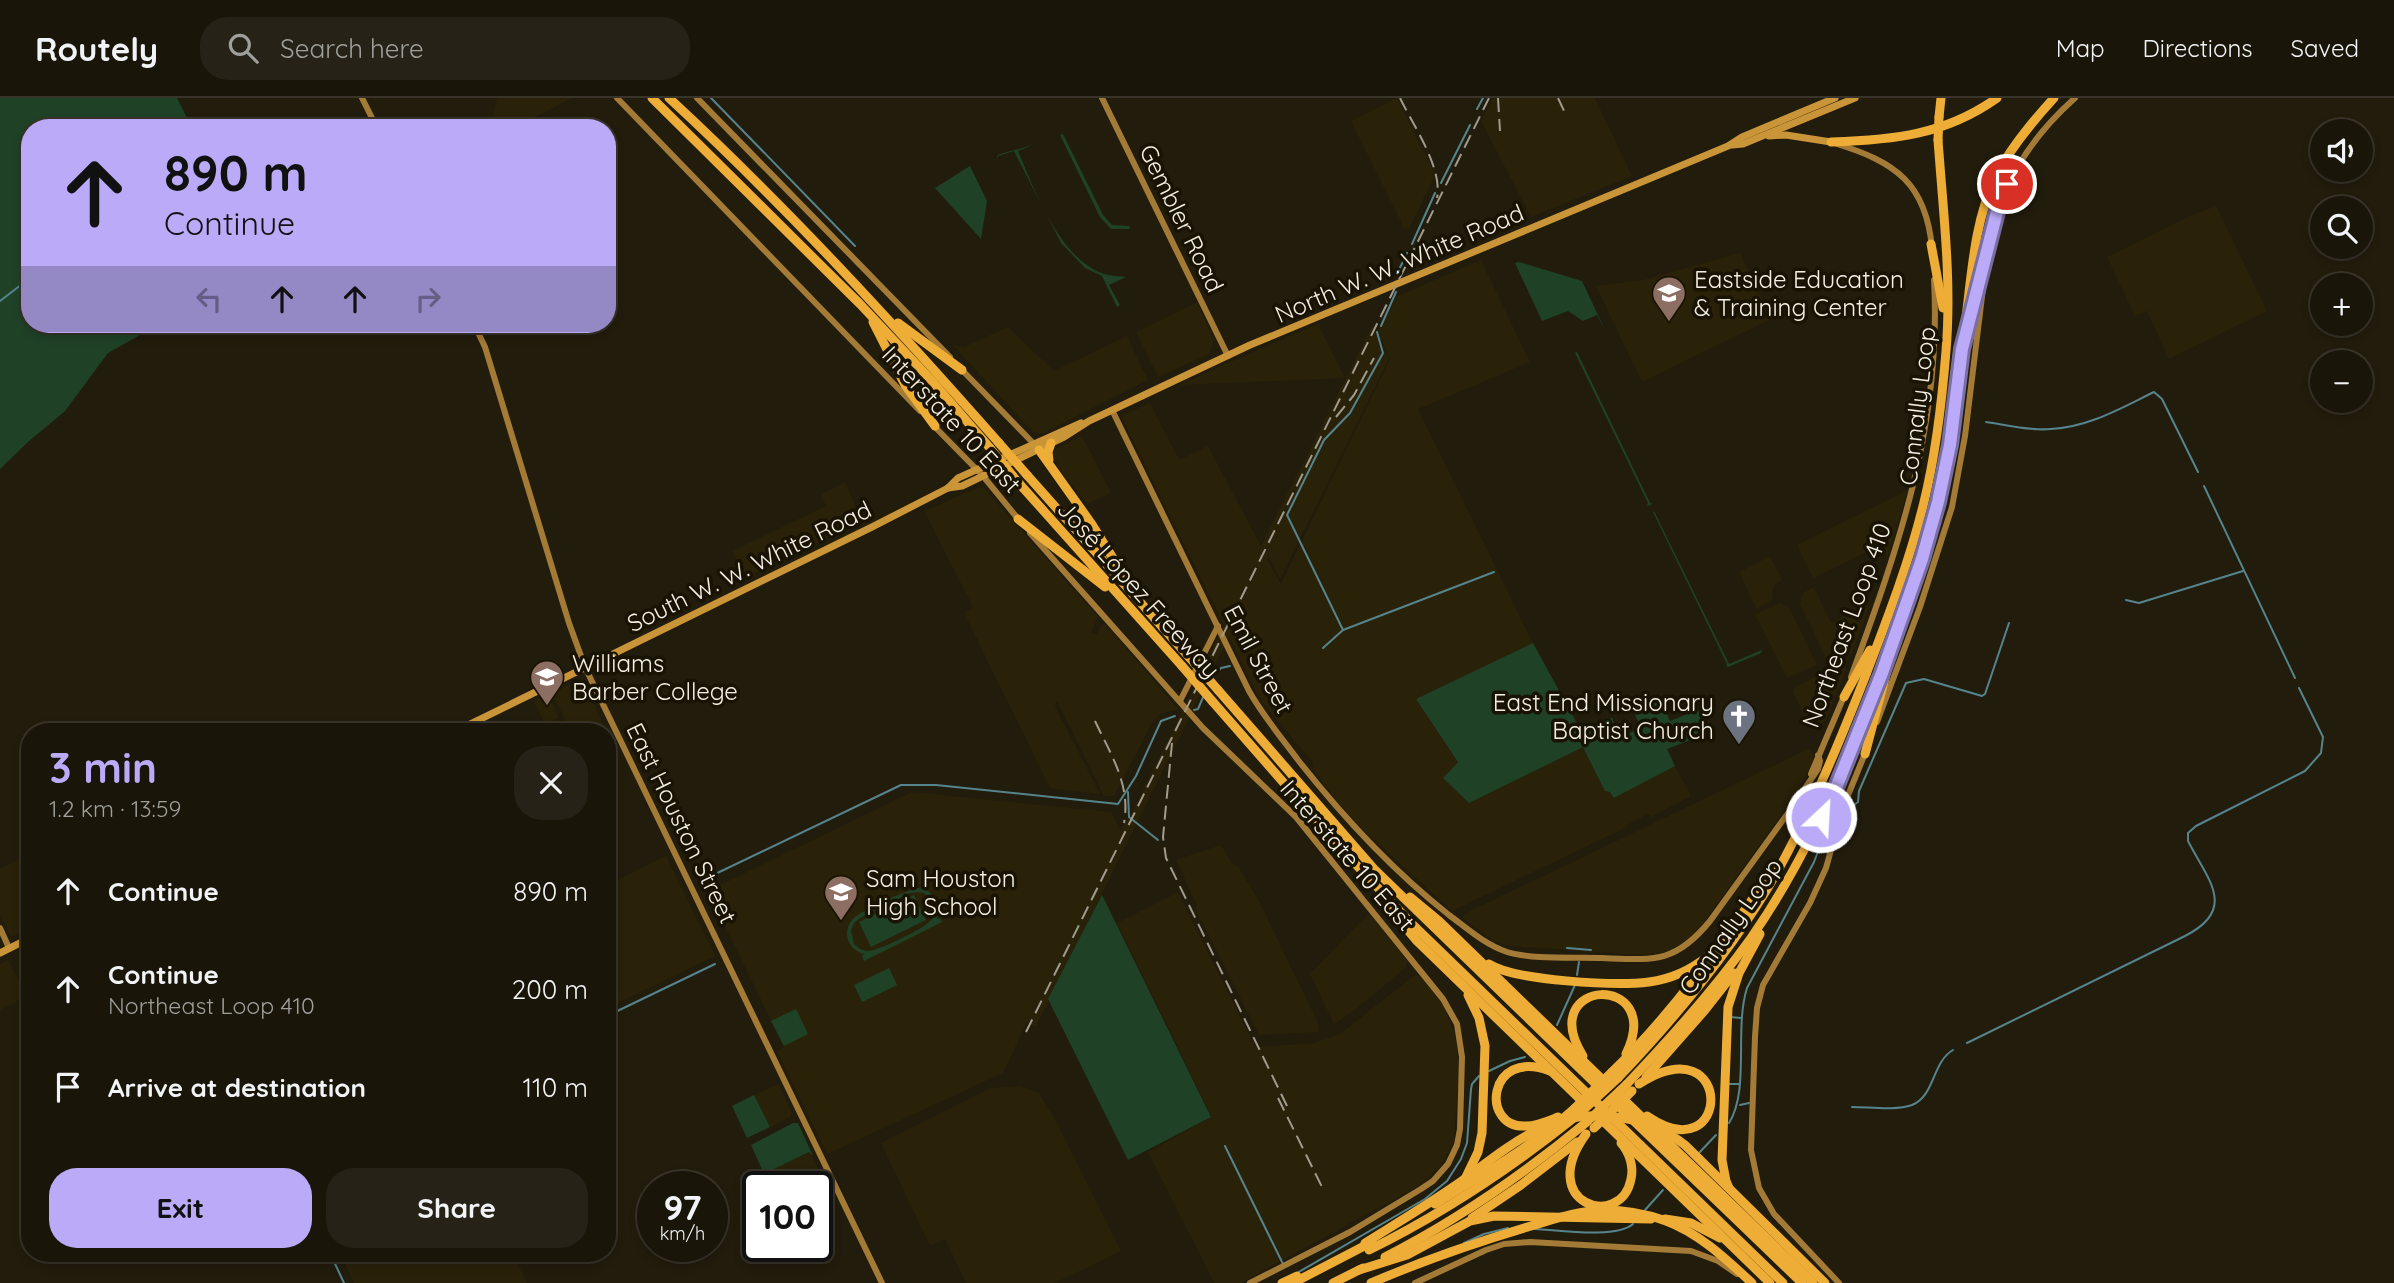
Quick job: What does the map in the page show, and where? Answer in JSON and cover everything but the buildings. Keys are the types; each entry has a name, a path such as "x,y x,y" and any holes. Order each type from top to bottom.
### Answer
{"highway":[{"name":"José López Freeway","path":"652,98 860,303 932,381 1346,854 1411,923 1783,1283"},
{"name":"José López Freeway","path":"669,98 885,313 1374,869 1803,1279"},
{"path":"1831,142 1872,141 1919,134 1969,115 1997,98"},
{"name":"Connally Loop","path":"1333,1283 1424,1238 1589,1128 1632,1087 1709,995 1752,936 1793,871 1833,795 1898,630 1938,502 1950,445 1974,247 1985,205 1996,177 2019,139 2054,98"},
{"name":"Connally Loop","path":"1616,1072 1649,1044 1714,967 1759,901 1792,843 1849,722 1884,625 1926,495 1933,463 1947,349 1947,267 1938,140 1940,105"},
{"path":"1962,349 1989,241"},
{"path":"1931,244 1937,268 1947,349"},
{"path":"860,303 912,397 935,426"},
{"path":"885,313 962,370"},
{"path":"1051,443 1048,452 1051,465"},
{"path":"1036,446 1091,523 1140,604"},
{"path":"1018,519 1131,609"},
{"path":"1844,696 1884,625"},
{"path":"1865,754 1898,630"},
{"path":"1301,1283 1418,1226 1461,1201 1534,1149 1577,1111 1616,1072 1666,1014 1717,949 1792,843"},
{"path":"1346,854 1417,941 1770,1283"},
{"path":"1374,869 1439,921 1748,1220 1803,1279 1815,1283"},
{"path":"1748,1220 1726,1181 1722,1160 1728,1007 1733,986 1793,871"},
{"path":"1472,953 1494,967 1534,978 1638,982 1671,977 1689,970 1717,949"},
{"path":"1632,1087 1705,1010 1752,949"},
{"path":"1450,1195 1468,1175 1478,1152 1482,1133 1485,1046 1476,1009 1461,984"},
{"path":"1597,1074 1575,1042 1571,1025 1575,1009 1595,994 1605,993 1619,997 1633,1015 1632,1040 1616,1072"},
{"path":"1552,1072 1531,1065 1513,1069 1497,1085 1495,1094 1499,1112 1510,1123 1526,1126 1577,1111"},
{"path":"1631,1107 1655,1122 1680,1130 1701,1124 1712,1101 1708,1087 1698,1074 1685,1068 1664,1071 1632,1087"},
{"path":"1293,1283 1414,1218 1517,1153 1577,1111"},
{"path":"1282,1283 1365,1243 1420,1210 1521,1138 1542,1127 1581,1118 1618,1117 1661,1129 1685,1145 1825,1283"},
{"path":"1589,1128 1573,1154 1569,1171 1570,1184 1576,1195 1589,1204 1601,1206 1622,1198 1628,1190 1632,1168 1624,1146 1607,1125"},
{"path":"1453,1231 1521,1185 1589,1128"},
{"path":"1371,1283 1502,1234 1576,1213 1605,1210 1636,1213 1667,1221 1710,1247 1752,1283"},
{"path":"1359,1270 1407,1255 1470,1221 1509,1215 1669,1219 1691,1223 1715,1234 1752,1265"}],"main road":[{"path":"362,98 372,119"},
{"name":"Interstate 10 East","path":"617,98 983,476 1209,734 1296,817 1450,1008 1461,1044 1460,1129 1448,1164 1433,1181 1350,1232 1250,1283"},
{"name":"Interstate 10 East","path":"697,98 1036,446"},
{"name":"Gembler Road","path":"1102,98 1228,356"},
{"name":"North W. W. White Road","path":"1036,446 1051,443 1089,421 1228,356 1728,146 1742,137 1835,98"},
{"name":"North W. W. White Road","path":"1728,146 1743,144 1855,98"},
{"path":"1839,1283 1809,1254 1766,1203 1755,1173 1751,1150 1757,1009 1763,985 1810,903 1826,868 1842,810 1920,607 1952,507 1965,436 1989,241 1999,204 2013,171 2036,137 2075,98"},
{"name":"North W. W. White Road","path":"1761,136 1786,135 1831,142"},
{"name":"Northeast Loop 410","path":"1454,918 1491,945 1521,955 1655,959 1672,953 1688,945 1710,921 1819,765 1818,755 1844,696 1893,563 1911,501 1923,447 1936,326 1931,244 1923,207 1903,178 1882,160 1831,142"},
{"name":"East Houston Street","path":"478,333 569,624 585,667 612,723"},
{"name":"Emil Street","path":"1112,410 1257,706 1336,808 1414,886 1454,918"},
{"name":"North W. W. White Road","path":"983,476 1072,426 1089,421"},
{"name":"South W. W. White Road","path":"472,723 947,488 958,478 1036,446"},
{"name":"South W. W. White Road","path":"947,488 962,486 983,476"},
{"path":"1180,701 1218,626"},
{"path":"1211,638 1219,636 1224,639"},
{"name":"East Houston Street","path":"616,731 882,1283"},
{"path":"0,928 9,948"},
{"path":"0,953 21,942"},
{"path":"1415,1283 1486,1250 1504,1244 1530,1242 1691,1251 1718,1261 1746,1283"}],"shaded area":[{"path":"497,98 572,98 531,119 496,119 493,114"},
{"path":"1397,98 1435,175 1409,229 1404,228 1351,121"},
{"path":"1493,98 1595,98 1632,176 1531,217 1481,121"},
{"path":"2216,206 2267,311 2169,359 2147,311 2135,316 2107,257"},
{"name":"Eastside Education & Training Center","path":"1740,253 1771,319 1642,382 1596,286 1643,280"},
{"path":"1481,260 1530,362 1418,409 1533,643 1416,699 1502,786 1584,746 1605,790 1610,791 1614,798 1675,766 1691,796 1651,817 1648,814 1627,827 1452,911 1359,826 1340,805 1313,769 1312,761 1261,701 1229,637 1036,1027 1027,1022 1003,1073 827,1154 777,1051 784,1047 708,891 912,792 1111,812 1120,830 1132,813 1224,625 1121,416 1150,403 1179,460 1208,446 1261,546 1372,326 1389,359 1280,579 1269,557 1267,559 1281,584 1390,359 1377,331 1398,296"},
{"path":"1197,302 1214,341 1209,354 1158,377 1136,332"},
{"path":"1318,324 1345,378 1179,385 1230,362"},
{"path":"1008,327 1054,371 1127,336 1148,380 1042,434 1033,432 953,345 964,347"},
{"path":"1082,436 1111,493 1087,504 1061,471 1053,455 1056,449"},
{"path":"845,482 862,521 745,578 732,551 826,506 821,494"},
{"path":"980,487 984,488 1098,617 1091,632 1097,634 1105,624 1179,710 1161,713 1153,721 1114,796 1104,796 1057,701 1055,706 1100,794 1050,788 964,613 973,607 924,511"},
{"path":"1908,490 1888,555 1865,553 1813,578 1797,545"},
{"path":"1770,556 1782,580 1774,585 1773,600 1756,609 1739,572"},
{"path":"1814,587 1831,623 1869,606 1852,654 1843,654 1827,660 1800,604 1803,593"},
{"path":"1780,603 1789,607 1817,665 1787,678 1755,614"},
{"path":"1837,666 1845,666 1846,670 1825,721 1811,728 1793,692 1795,687"},
{"path":"572,683 585,687 603,723 567,723 552,693"},
{"path":"548,695 559,718 545,723 534,701"},
{"path":"1808,749 1813,753 1813,763 1795,796 1694,935 1667,952 1644,955 1509,946 1495,942 1463,919 1464,914"},
{"path":"1221,845 1258,899 1319,1025 1318,1032 1259,1035 1195,908 1197,906 1176,860"},
{"path":"666,856 715,956 616,1004 616,881"},
{"path":"21,858 21,932 11,937 0,915 0,869"},
{"path":"1178,892 1255,1047 1314,1043 1340,1034 1415,975 1421,977 1444,1006 1457,1048 1459,1072 1454,1141 1440,1167 1420,1185 1241,1283 1214,1283 1148,1152 1212,1117 1117,923"},
{"path":"1369,913 1407,960 1406,967 1334,1024 1310,974"},
{"path":"8,960 21,985 21,999 0,1010 0,964"},
{"path":"779,1085 792,1113 790,1117 770,1127 754,1095"},
{"path":"1020,1086 1039,1093 1056,1121 1121,1251 1055,1283 966,1283 945,1239 930,1246 881,1143 991,1088"},
{"path":"810,1152 819,1171 770,1171"},
{"path":"344,1262 517,1262 527,1283 354,1283"}],"green space":[{"path":"0,98 177,98 188,119 21,119 21,333 142,333 108,353 65,411 0,469"},
{"path":"1063,134 1103,215 1112,225 1129,226 1130,229 1111,229 1100,217 1060,135"},
{"path":"1033,145 1018,151 1038,198 1014,151 998,156 997,159 997,156"},
{"path":"970,166 987,201 981,239 935,188"},
{"path":"1038,198 1056,230 1077,257 1094,270 1126,277 1109,285 1120,305 1117,307 1102,276 1085,268 1061,243"},
{"path":"1515,263 1582,281 1606,332 1597,315 1583,321 1568,311 1542,321"},
{"path":"1577,352 1650,503 1653,504 1647,506 1648,503 1575,353"},
{"path":"1654,511 1729,664 1762,650 1761,653 1728,667 1726,665"},
{"path":"1533,643 1581,731 1612,718 1620,737 1641,728 1633,710 1660,699 1670,721 1698,710 1709,733 1667,749 1675,766 1614,798 1610,792 1605,791 1583,747 1469,803 1443,778 1458,762 1416,699"},
{"path":"918,888 929,892 936,899 939,908 937,919 940,918 942,922 864,961 864,954 854,949 848,940 851,921 874,906","holes":["910,893 926,894 936,909 933,918 924,926 873,950 864,950 854,944 851,931 860,918"]},
{"path":"914,895 926,920 871,947 859,922"},
{"path":"1102,895 1211,1117 1128,1160 1048,999"},
{"path":"889,968 897,985 862,1002 854,985"},
{"path":"796,1009 808,1034 784,1046 771,1021"},
{"path":"754,1095 770,1127 747,1138 732,1106"},
{"path":"793,1123 798,1123 813,1156 809,1152 770,1171 763,1171 751,1145"}],"waterway":[{"path":"711,98 855,246"},
{"path":"1477,109 1483,98"},
{"path":"1441,183 1470,125"},
{"path":"1412,244 1435,193"},
{"path":"1397,274 1407,253"},
{"path":"0,301 21,285"},
{"path":"1381,326 1396,292"},
{"path":"1343,630 1287,515 1324,440 1350,413 1383,353 1377,332"},
{"path":"1986,422 2035,429 2078,425 2104,416 2154,392 2162,399 2198,472"},
{"path":"2204,486 2295,678"},
{"path":"2126,600 2139,603 2243,571"},
{"path":"1323,648 1343,630 1494,572"},
{"path":"1854,805 1858,802 1859,791 1906,683 1924,679 1982,696 1985,694 2009,623"},
{"path":"1212,678 1221,668 1230,666"},
{"path":"1967,1043 2201,926 2211,915 2215,904 2214,893 2188,841 2188,833 2196,826 2305,771 2321,753 2323,737 2299,688"},
{"path":"1194,710 1198,709 1204,695"},
{"path":"709,877 901,785 936,785 1118,804 1136,776 1161,721 1175,716"},
{"path":"1729,1123 1739,1094 1743,1004 1747,988 1814,862 1853,761"},
{"path":"1128,792 1129,817 1158,840"},
{"path":"1567,948 1591,950"},
{"path":"1577,975 1579,962"},
{"path":"616,1012 715,964"},
{"path":"1557,1025 1575,985"},
{"path":"1730,1017 1741,1018"},
{"path":"1852,1107 1905,1107 1920,1101 1930,1087 1941,1062 1953,1050"},
{"path":"1489,1071 1525,1057"},
{"path":"1297,1273 1425,1199 1447,1181 1461,1159 1467,1143 1471,1089 1479,1076"},
{"path":"1727,1084 1739,1084"},
{"path":"1740,1105 1749,1103"},
{"path":"1698,1154 1716,1135"},
{"path":"1225,1146 1283,1264"},
{"path":"1645,1210 1663,1190"},
{"path":"1535,1229 1601,1232 1625,1229 1633,1224"},
{"path":"1464,1243 1508,1228"},
{"path":"334,1262 344,1283"}],"railway":[{"path":"1400,98 1431,160 1438,186 1437,198"},
{"path":"1026,1032 1489,98"},
{"path":"1498,98 1500,131"},
{"path":"1558,98 1565,113"},
{"path":"1336,417 1354,395 1374,358"},
{"path":"1095,721 1122,783 1125,796 1124,823"},
{"path":"1172,743 1163,837 1166,858 1287,1106"},
{"path":"1278,1098 1323,1189"}],"place":[{"name":"Eastside Education & Training Center","path":"1669,323"},
{"name":"Williams Barber College","path":"547,707"},
{"name":"East End Missionary Baptist Church","path":"1739,746"},
{"name":"Sam Houston High School","path":"841,922"}],"route":[{"path":"1821,817 1833,795 1882,673 1922,559 1950,445 1962,349 1999,204 2007,184"}]}
